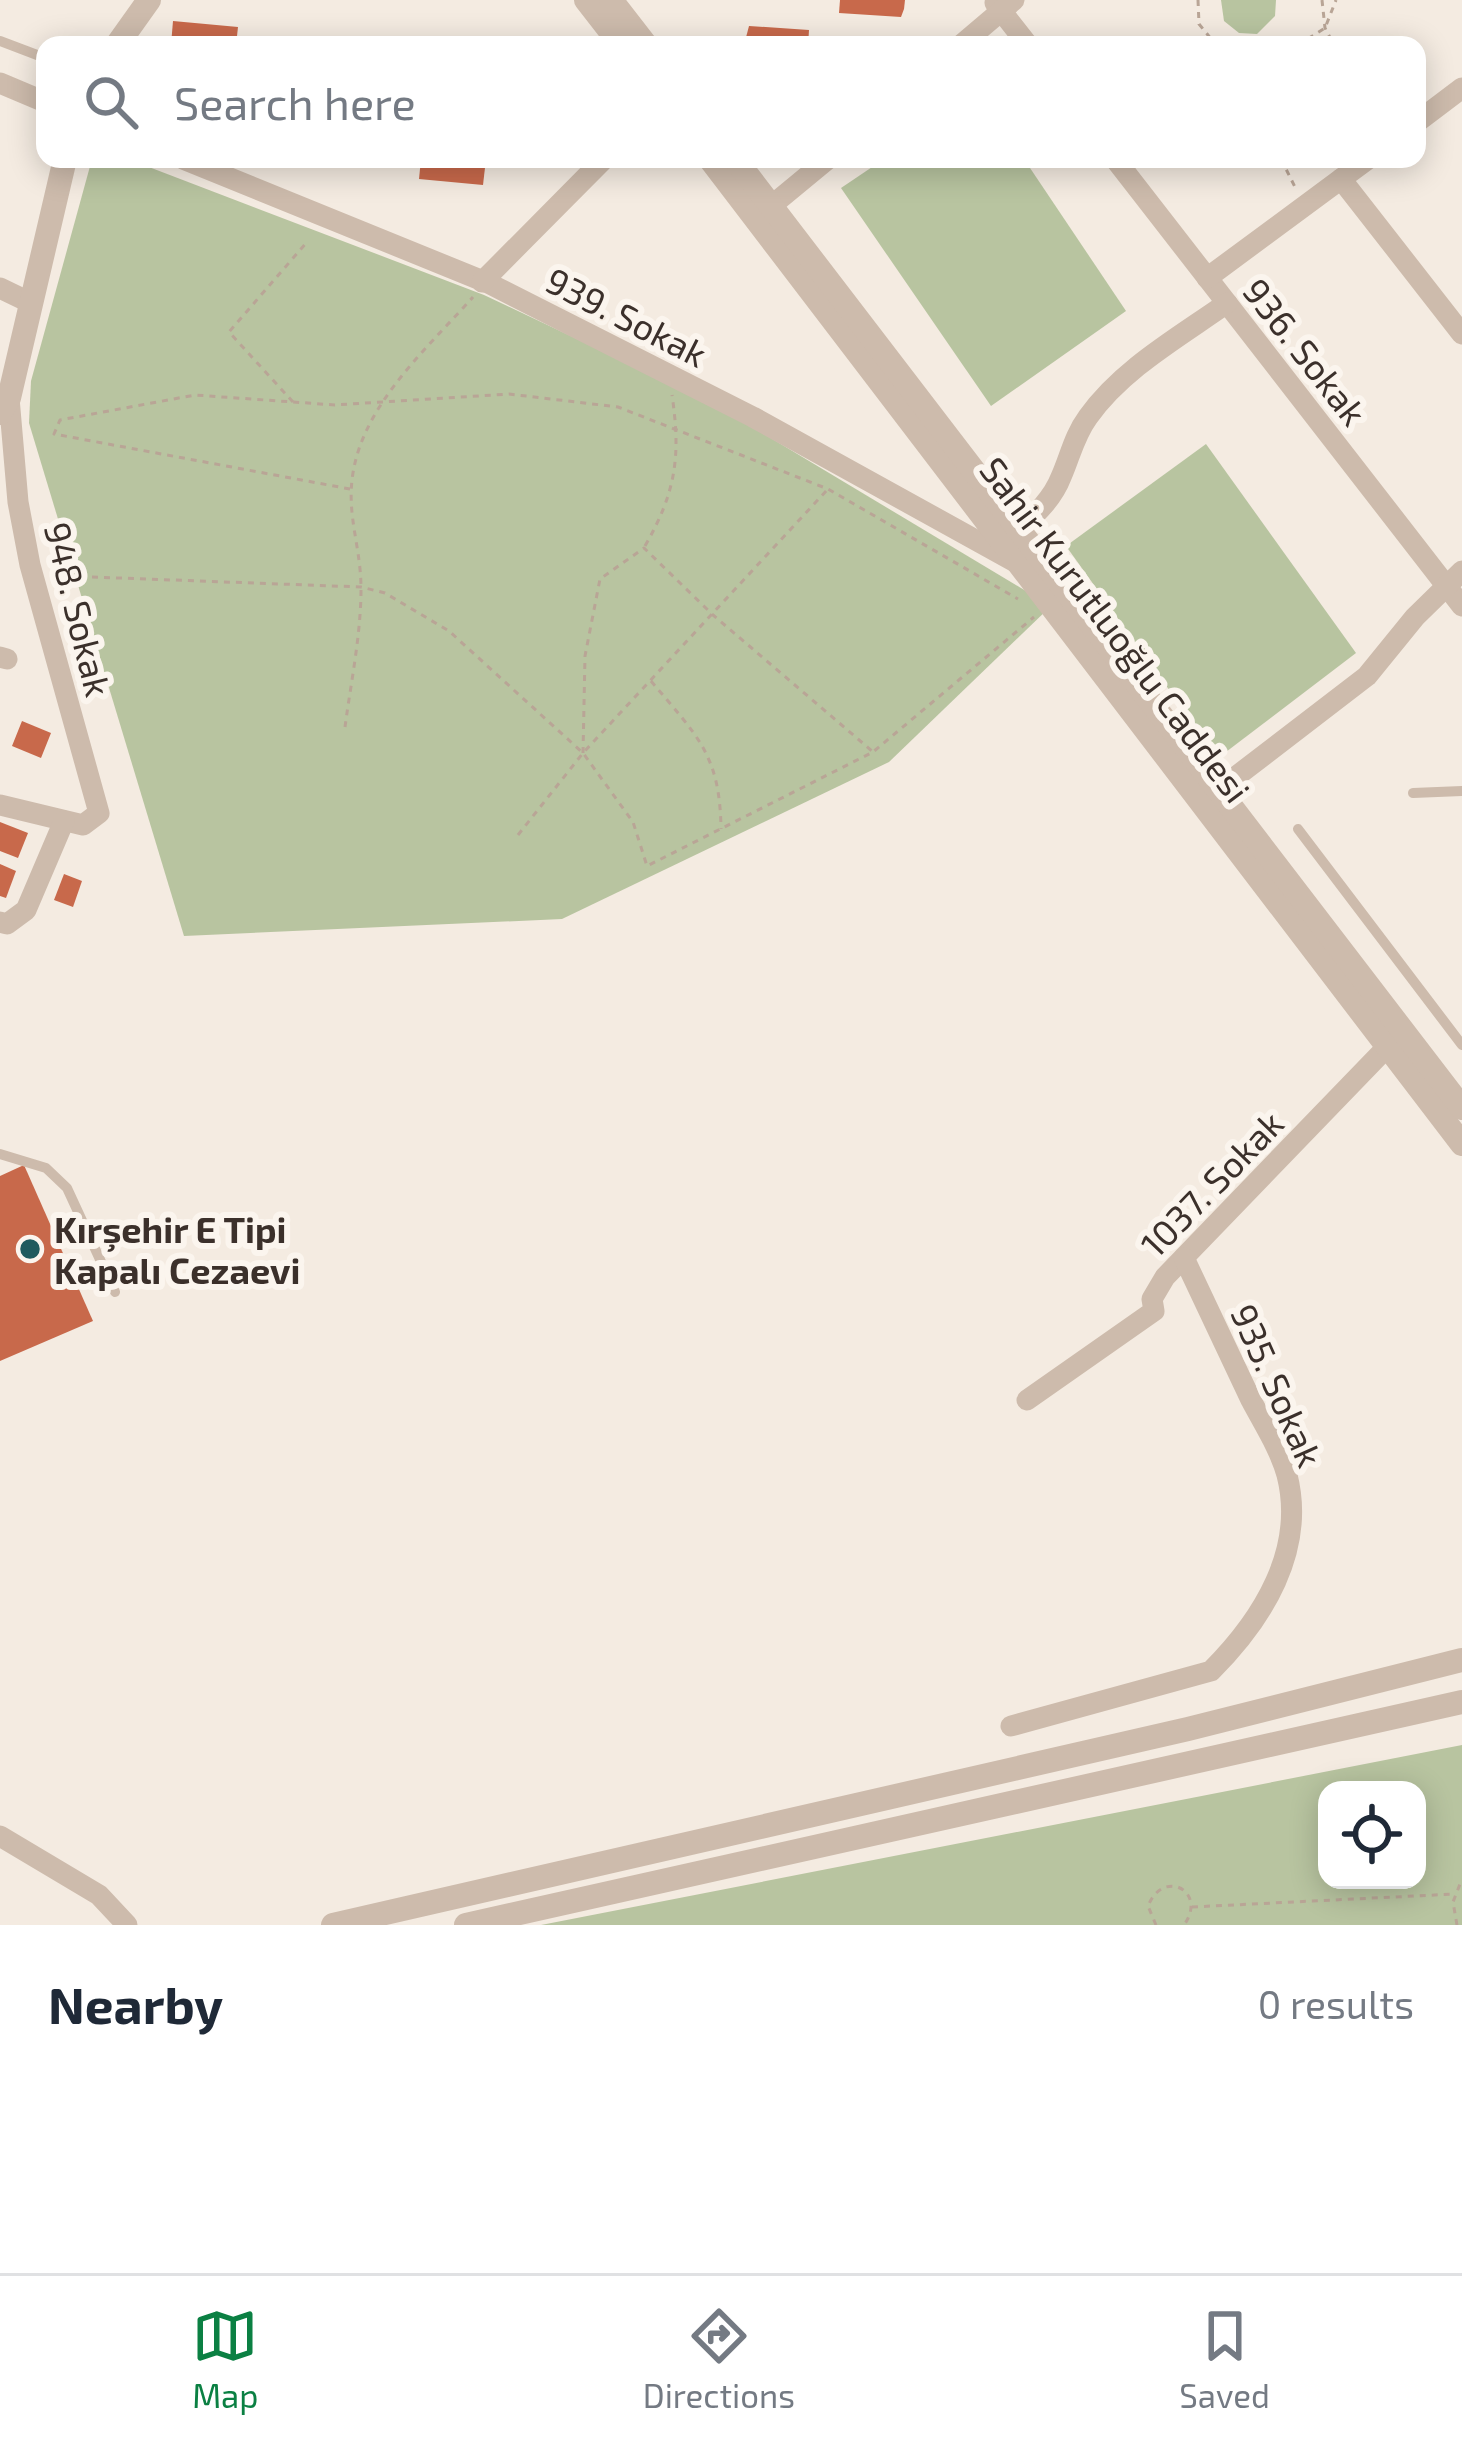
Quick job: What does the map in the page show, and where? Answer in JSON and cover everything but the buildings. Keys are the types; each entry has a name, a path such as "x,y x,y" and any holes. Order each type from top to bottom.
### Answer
{"street":[{"path":"123,36 149,0"},
{"path":"586,0 614,36"},
{"path":"611,0 639,36"},
{"path":"970,36 1003,4 1023,36"},
{"path":"0,83 36,98"},
{"path":"1426,115 1462,88"},
{"path":"5,405 63,168"},
{"name":"939. Sokak","path":"205,168 485,282 754,417 1024,568"},
{"path":"485,282 595,168"},
{"name":"Sahir Kurutluoğlu Caddesi","path":"719,168 764,212 1020,529 1462,1144"},
{"name":"Sahir Kurutluoğlu Caddesi","path":"740,168 764,212 1024,568 1462,1108"},
{"path":"764,212 817,168"},
{"name":"936. Sokak","path":"1122,168 1454,577 1462,606"},
{"path":"1207,278 1356,168"},
{"path":"1341,179 1462,334"},
{"path":"0,288 31,303"},
{"path":"1020,529 1060,480 1086,419 1112,387 1227,303"},
{"name":"948. Sokak","path":"5,405 30,565 99,814 74,823"},
{"path":"1211,795 1367,676 1454,577"},
{"path":"0,805 74,823 26,910 7,924 0,922"},
{"name":"1037. Sokak","path":"1027,1400 1154,1311 1156,1288 1388,1046"},
{"name":"935. Sokak","path":"1011,1726 1211,1671 1234,1648 1286,1561 1292,1522 1286,1472 1184,1258"},
{"path":"333,1925 1187,1729 1462,1660"},
{"path":"470,1925 1462,1702"},
{"path":"0,1836 99,1895 128,1925"}],"lane":[{"path":"0,41 36,55"},
{"path":"1413,793 1462,791"},
{"path":"1298,829 1462,1045"},
{"path":"0,1154 46,1168 67,1188 115,1292"}],"path":[{"path":"1322,0 1329,36"},
{"path":"1312,36 1325,28 1336,0"},
{"path":"1201,1 1199,23 1209,36"},
{"path":"1286,168 1304,206"},
{"path":"293,402 229,332 307,242"},
{"path":"346,727 361,587 350,489 358,452 385,399 485,282"},
{"path":"583,753 585,656 600,579 644,548 671,489 679,457 671,391"},
{"path":"350,489 54,434 60,420 195,395 335,405 508,394 618,407 828,489 1021,600"},
{"path":"518,835 583,753 828,489"},
{"path":"644,548 713,615 873,752"},
{"path":"92,577 361,587 385,593 449,631 583,753 633,822 647,866 873,752 1040,611"},
{"path":"650,679 713,761 721,799 721,831"},
{"path":"1457,1925 1455,1894 1462,1879"},
{"path":"1156,1925 1148,1906 1160,1888 1181,1889 1192,1907"},
{"path":"1192,1907 1455,1894"},
{"path":"1184,1925 1192,1907"}],"green space":[{"path":"1221,0 1276,0 1275,16 1257,34 1239,33 1224,21"},
{"path":"90,168 152,168 484,295 714,404 1051,606 889,762 562,919 184,936 29,423 31,381"},
{"path":"871,168 1030,168 1126,311 991,406 841,188"},
{"path":"1206,444 1356,653 1218,758 1066,546"},
{"path":"1462,1745 1462,1925 541,1925"}],"place":[{"name":"Kırşehir E Tipi Kapalı Cezaevi","path":"30,1249"}]}
